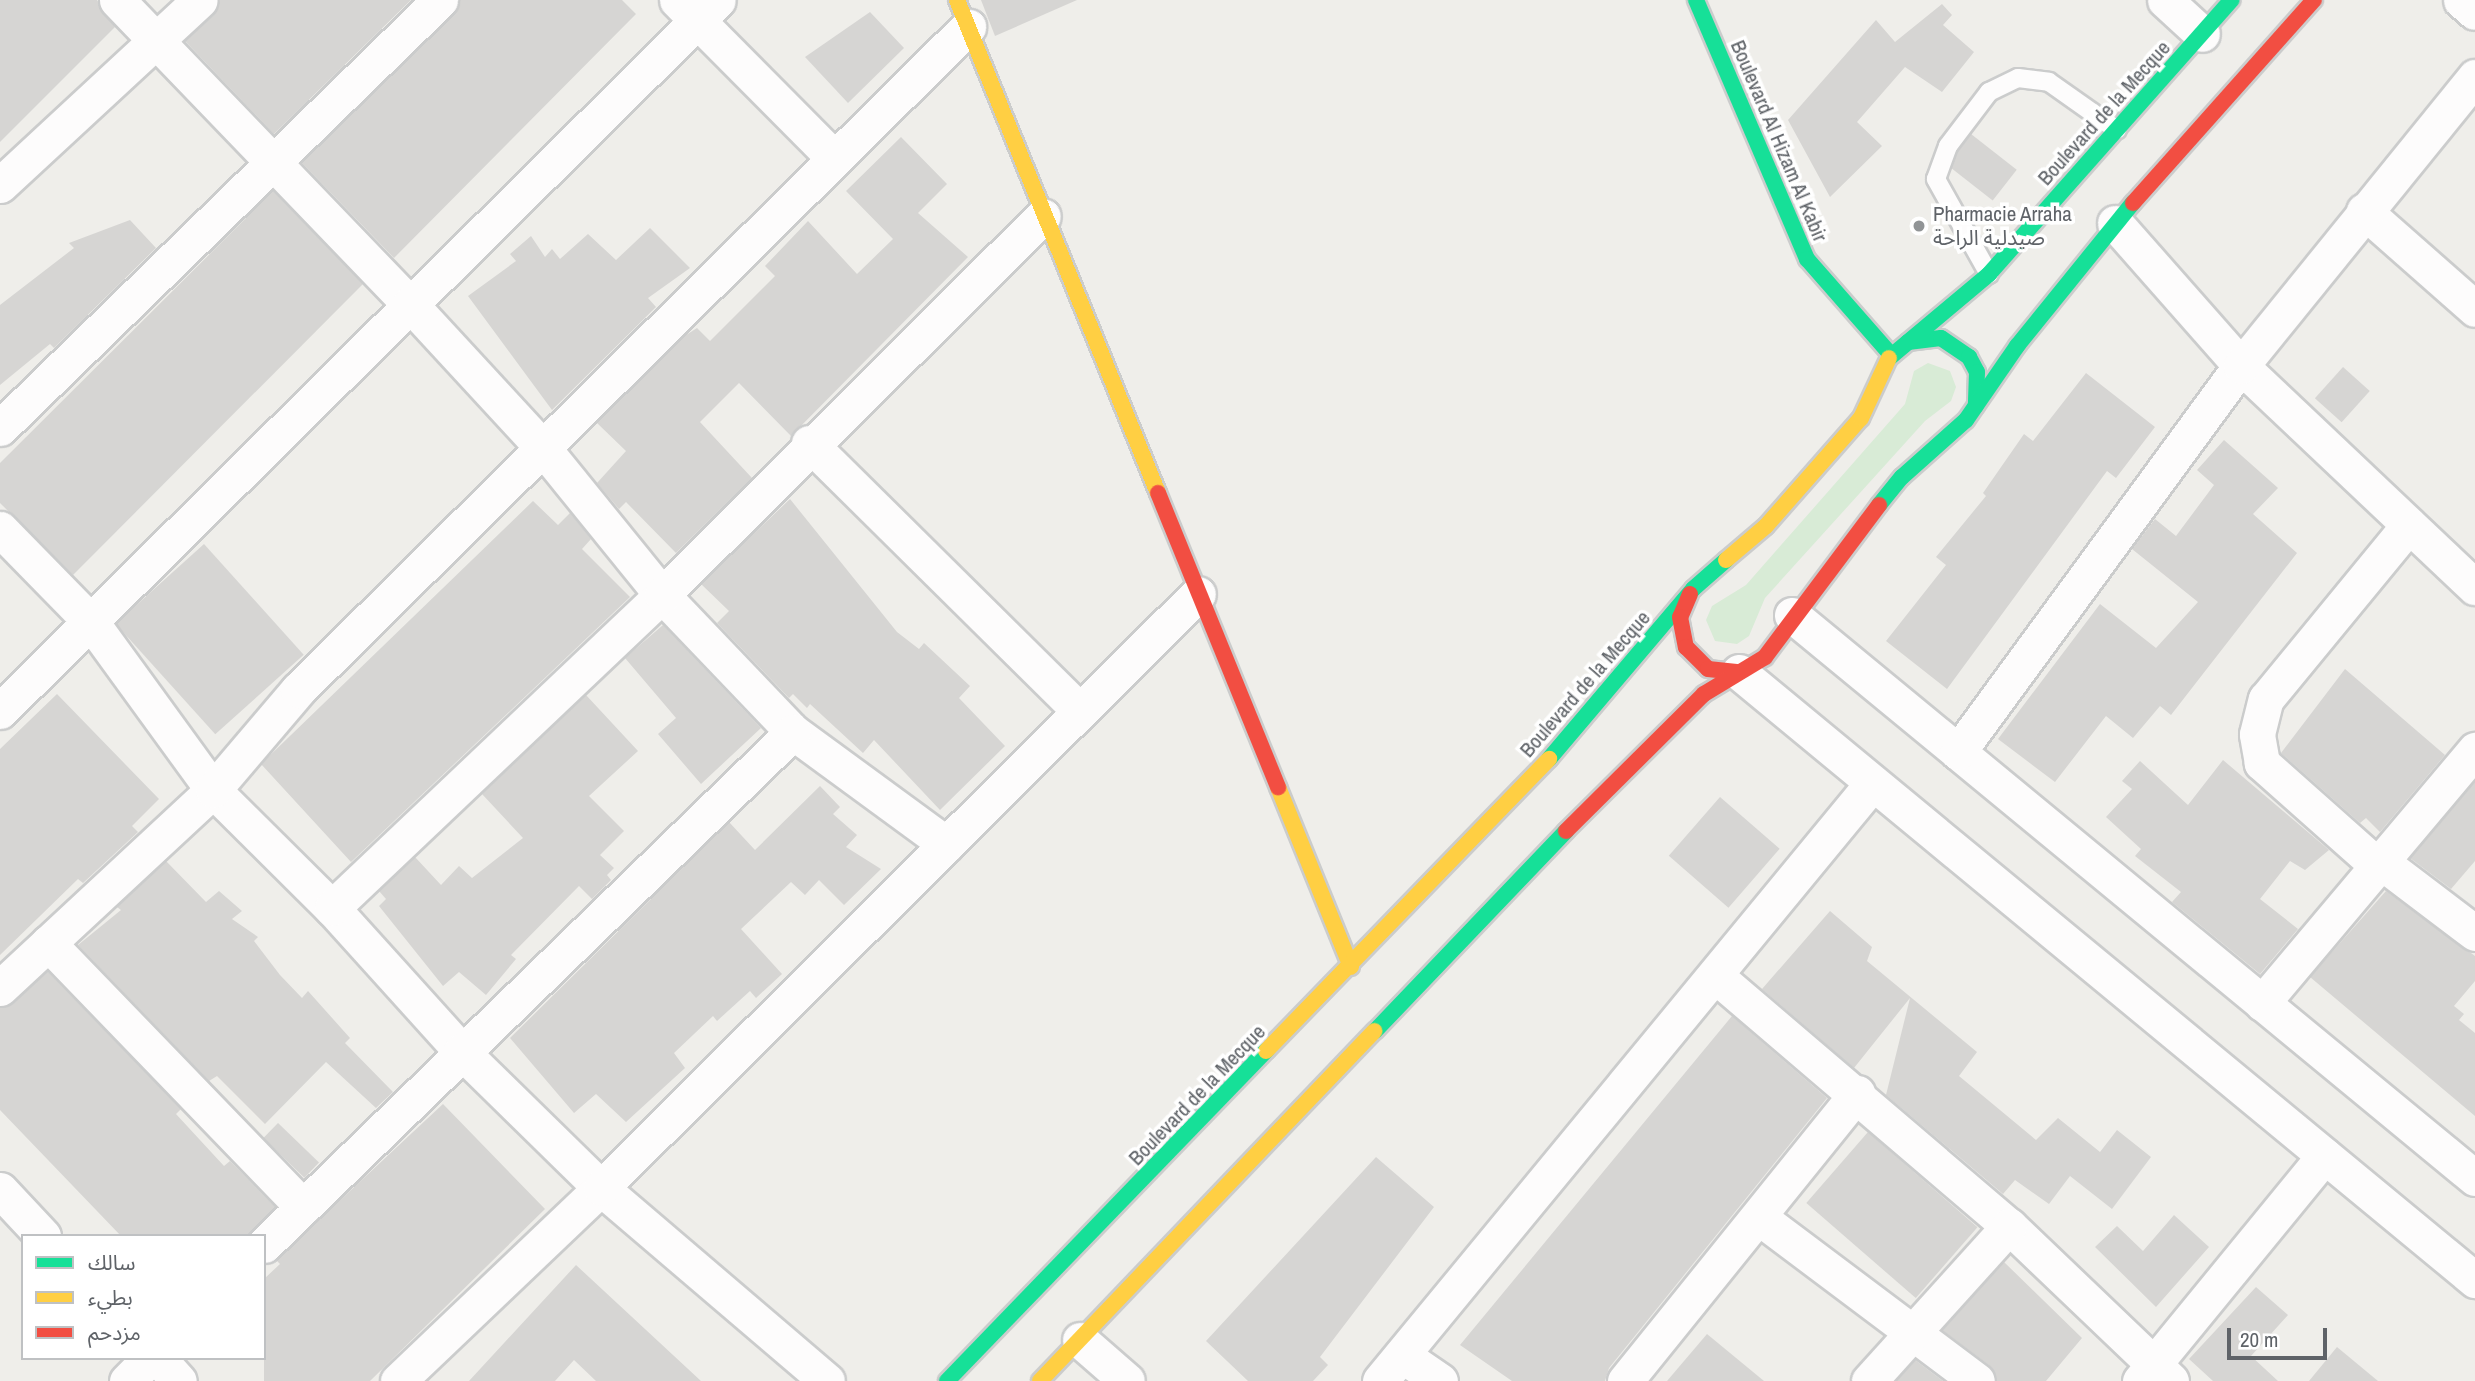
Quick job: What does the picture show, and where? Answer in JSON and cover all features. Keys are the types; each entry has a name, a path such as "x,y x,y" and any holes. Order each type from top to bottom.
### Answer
{"main road":[{"name":"Boulevard Al Hizam Al Kabir","path":"1696,0 1807,259 1891,355"},
{"name":"Boulevard de la Mecque","path":"947,1381 1351,967 1574,733 1693,589 1766,526 1861,418 1891,355 1989,274 2231,0"},
{"path":"1040,1381 1582,811 1669,725 1739,672 1765,657 1792,615 1902,477 1976,406 2115,223 2315,0"},
{"path":"962,14 1351,967"},
{"path":"1908,342 1924,337 1956,345 1977,372 1976,406"},
{"path":"1693,589 1680,617 1686,648 1708,668 1739,672"}],"street":[{"path":"117,0 273,166 410,304 543,448 662,595 793,732 946,844"},
{"path":"0,185 158,43 200,0"},
{"path":"0,428 273,166 440,0"},
{"path":"2165,0 2203,34"},
{"path":"2461,0 2475,12"},
{"path":"0,711 410,304 698,7 832,156"},
{"path":"0,989 213,790 298,690 543,448 832,156 962,14"},
{"path":"1958,752 2241,366 2475,77"},
{"path":"2364,211 2475,309"},
{"path":"332,908 662,595 809,443 1043,216"},
{"path":"2115,223 2241,366 2475,587"},
{"path":"809,443 1080,711"},
{"path":"2409,525 2266,699 2257,734 2262,763 2381,865 2475,933"},
{"path":"0,529 91,622 213,790 332,908 461,1051 601,1188 827,1381"},
{"path":"398,1381 601,1188 1198,594"},
{"path":"1792,615 2475,1178"},
{"path":"1739,672 1775,698 1871,785 2475,1280"},
{"path":"266,1243 461,1051 793,732"},
{"path":"2262,1003 2381,865 2475,750"},
{"path":"1380,1381 1717,977 1871,785"},
{"path":"48,943 303,1208"},
{"path":"1717,977 1857,1093 2009,1226 2154,1375 2324,1156"},
{"path":"1625,1381 1760,1218 1857,1093"},
{"path":"0,1190 41,1234"},
{"path":"1760,1218 1977,1381"},
{"path":"1869,1381 2009,1226"},
{"path":"1080,1340 1127,1381"},
{"path":"1402,1355 1440,1381"},
{"path":"127,1381 148,1360"},
{"path":"160,1360 179,1381"}],"lane":[{"path":"1989,274 1936,179 1948,146 1989,92 2018,78 2049,82 2117,130"}],"green space":[{"path":"1928,363 1950,371 1956,387 1951,401 1925,421 1765,598 1749,636 1737,644 1715,641 1706,620 1712,606 1746,585 1905,404 1914,371"}],"building":[{"path":"0,0 97,0 115,27 0,142"},
{"path":"220,0 411,0 274,134 185,41 214,15"},
{"path":"460,0 622,0 636,14 394,258 302,163 454,14"},
{"path":"981,0 1077,0 995,36"},
{"path":"1942,4 1952,15 1943,25 1974,52 1942,92 1905,67 1857,122 1882,146 1830,197 1788,120 1876,20 1895,42"},
{"path":"870,12 904,48 848,103 805,57"},
{"path":"1971,134 2017,170 1993,200 1947,165"},
{"path":"901,137 947,184 918,213 968,257 791,436 739,383 700,422 752,478 676,553 626,502 619,509 597,483 626,451 597,423 683,337 697,328 710,341 775,276 765,266 808,221 857,274 893,239 846,191"},
{"path":"273,191 363,284 73,575 0,503 0,463"},
{"path":"130,220 156,248 54,348 50,344 0,385 0,305 74,248 69,243"},
{"path":"650,228 690,268 648,298 656,307 552,410 468,296 516,261 510,254 531,236 545,257 552,249 560,259 588,234 616,260"},
{"path":"2343,367 2370,391 2342,422 2315,398"},
{"path":"2086,373 2155,427 2116,478 2107,471 1947,689 1886,641 1946,565 1936,557 1986,496 1983,493 2024,434 2033,441"},
{"path":"2224,440 2278,488 2253,514 2297,553 2171,715 2160,706 2133,738 2106,716 2055,782 1998,739 2100,604 2156,648 2198,602 2132,549 2155,519 2176,536 2214,485 2197,470"},
{"path":"790,499 897,632 919,649 924,643 970,686 959,698 1005,746 940,810 874,740 863,753 810,704 807,708 793,694 789,698 717,623 729,611 701,584"},
{"path":"533,501 558,525 570,513 591,539 582,549 630,597 351,862 261,764"},
{"path":"204,544 304,655 215,734 116,624"},
{"path":"663,625 761,728 701,784 658,734 676,718 625,658"},
{"path":"2345,669 2445,755 2380,832 2366,818 2360,823 2281,753"},
{"path":"57,694 159,799 132,826 138,832 83,883 78,879 0,955 0,749"},
{"path":"586,695 638,751 589,796 624,831 600,855 614,868 607,875 611,880 592,899 579,886 511,955 516,959 486,995 459,972 443,986 379,906 386,899 379,891 415,857 441,885 459,866 472,878 523,838 482,794"},
{"path":"2223,760 2329,850 2305,870 2290,861 2260,899 2298,929 2260,974 2172,902 2181,892 2135,856 2141,849 2106,817 2132,789 2122,781 2140,761 2188,805"},
{"path":"2475,781 2475,861 2451,889 2410,858"},
{"path":"820,786 840,807 833,814 857,835 846,847 881,869 844,905 819,880 805,895 791,882 741,929 782,974 756,998 750,991 717,1021 713,1016 674,1053 685,1068 626,1122 596,1094 574,1113 510,1038 729,822 755,850"},
{"path":"1720,797 1780,849 1728,908 1669,856"},
{"path":"166,861 206,902 219,891 242,911 232,919 258,937 254,941 302,998 308,991 350,1038 345,1043 393,1092 376,1108 326,1062 265,1124 217,1076 209,1081 78,945 121,910 117,907"},
{"path":"2386,891 2475,956 2475,981 2454,1006 2464,1014 2459,1020 2475,1033 2475,1116 2310,977"},
{"path":"1830,911 1872,947 1867,961 1977,1052 1959,1076 2036,1140 2058,1118 2100,1152 2117,1130 2151,1157 2112,1209 2070,1176 2049,1204 2015,1180 2003,1194 1886,1095 1910,998 1854,1068 1762,989"},
{"path":"47,971 181,1109 176,1114 224,1166 230,1161 275,1207 249,1234 119,1234 0,1110 0,1008 14,1003"},
{"path":"1732,1016 1827,1098 1609,1368 1605,1381 1512,1381 1460,1345"},
{"path":"443,1104 545,1209 370,1381 264,1381 266,1277 280,1264 276,1260"},
{"path":"278,1123 319,1163 304,1178 263,1138"},
{"path":"1868,1132 1977,1227 1916,1298 1806,1203"},
{"path":"1376,1157 1434,1207 1320,1357 1328,1365 1313,1381 1248,1381 1206,1341"},
{"path":"2174,1215 2209,1247 2156,1307 2095,1247 2117,1226 2143,1251"},
{"path":"2004,1262 2082,1338 2046,1381 1997,1381 1989,1365 1942,1330"},
{"path":"576,1265 701,1381 596,1381 574,1360 555,1381 469,1381"},
{"path":"2256,1287 2288,1315 2251,1356 2278,1381 2213,1381 2189,1359"},
{"path":"1707,1334 1764,1381 1667,1381"},
{"path":"2337,1347 2378,1381 2309,1381"},
{"path":"1915,1360 1943,1381 1896,1381"}],"traffic: fast":[{"path":"1696,0 1807,259 1891,355"},
{"path":"1889,358 1989,274 2231,0"},
{"path":"1879,505 1902,477 1966,420 2017,346 2133,203"},
{"path":"1908,342 1941,338 1969,357 1977,372 1976,406"},
{"path":"1549,759 1693,589 1726,560"},
{"path":"1375,1031 1566,831"},
{"path":"947,1381 1266,1051"}],"traffic: slow":[{"path":"957,0 1158,493"},
{"path":"1726,560 1766,526 1861,418 1889,358"},
{"path":"1266,1051 1549,759"},
{"path":"1278,787 1351,967"},
{"path":"1040,1381 1375,1031"}],"traffic: jam":[{"path":"2133,203 2314,0"},
{"path":"1158,493 1278,787"},
{"path":"1566,831 1704,694 1765,657 1879,505"},
{"path":"1690,594 1680,617 1686,647 1708,669 1739,672"}],"place":[{"name":"Pharmacie Arraha صيدلية الراحة","path":"1919,226"}]}
